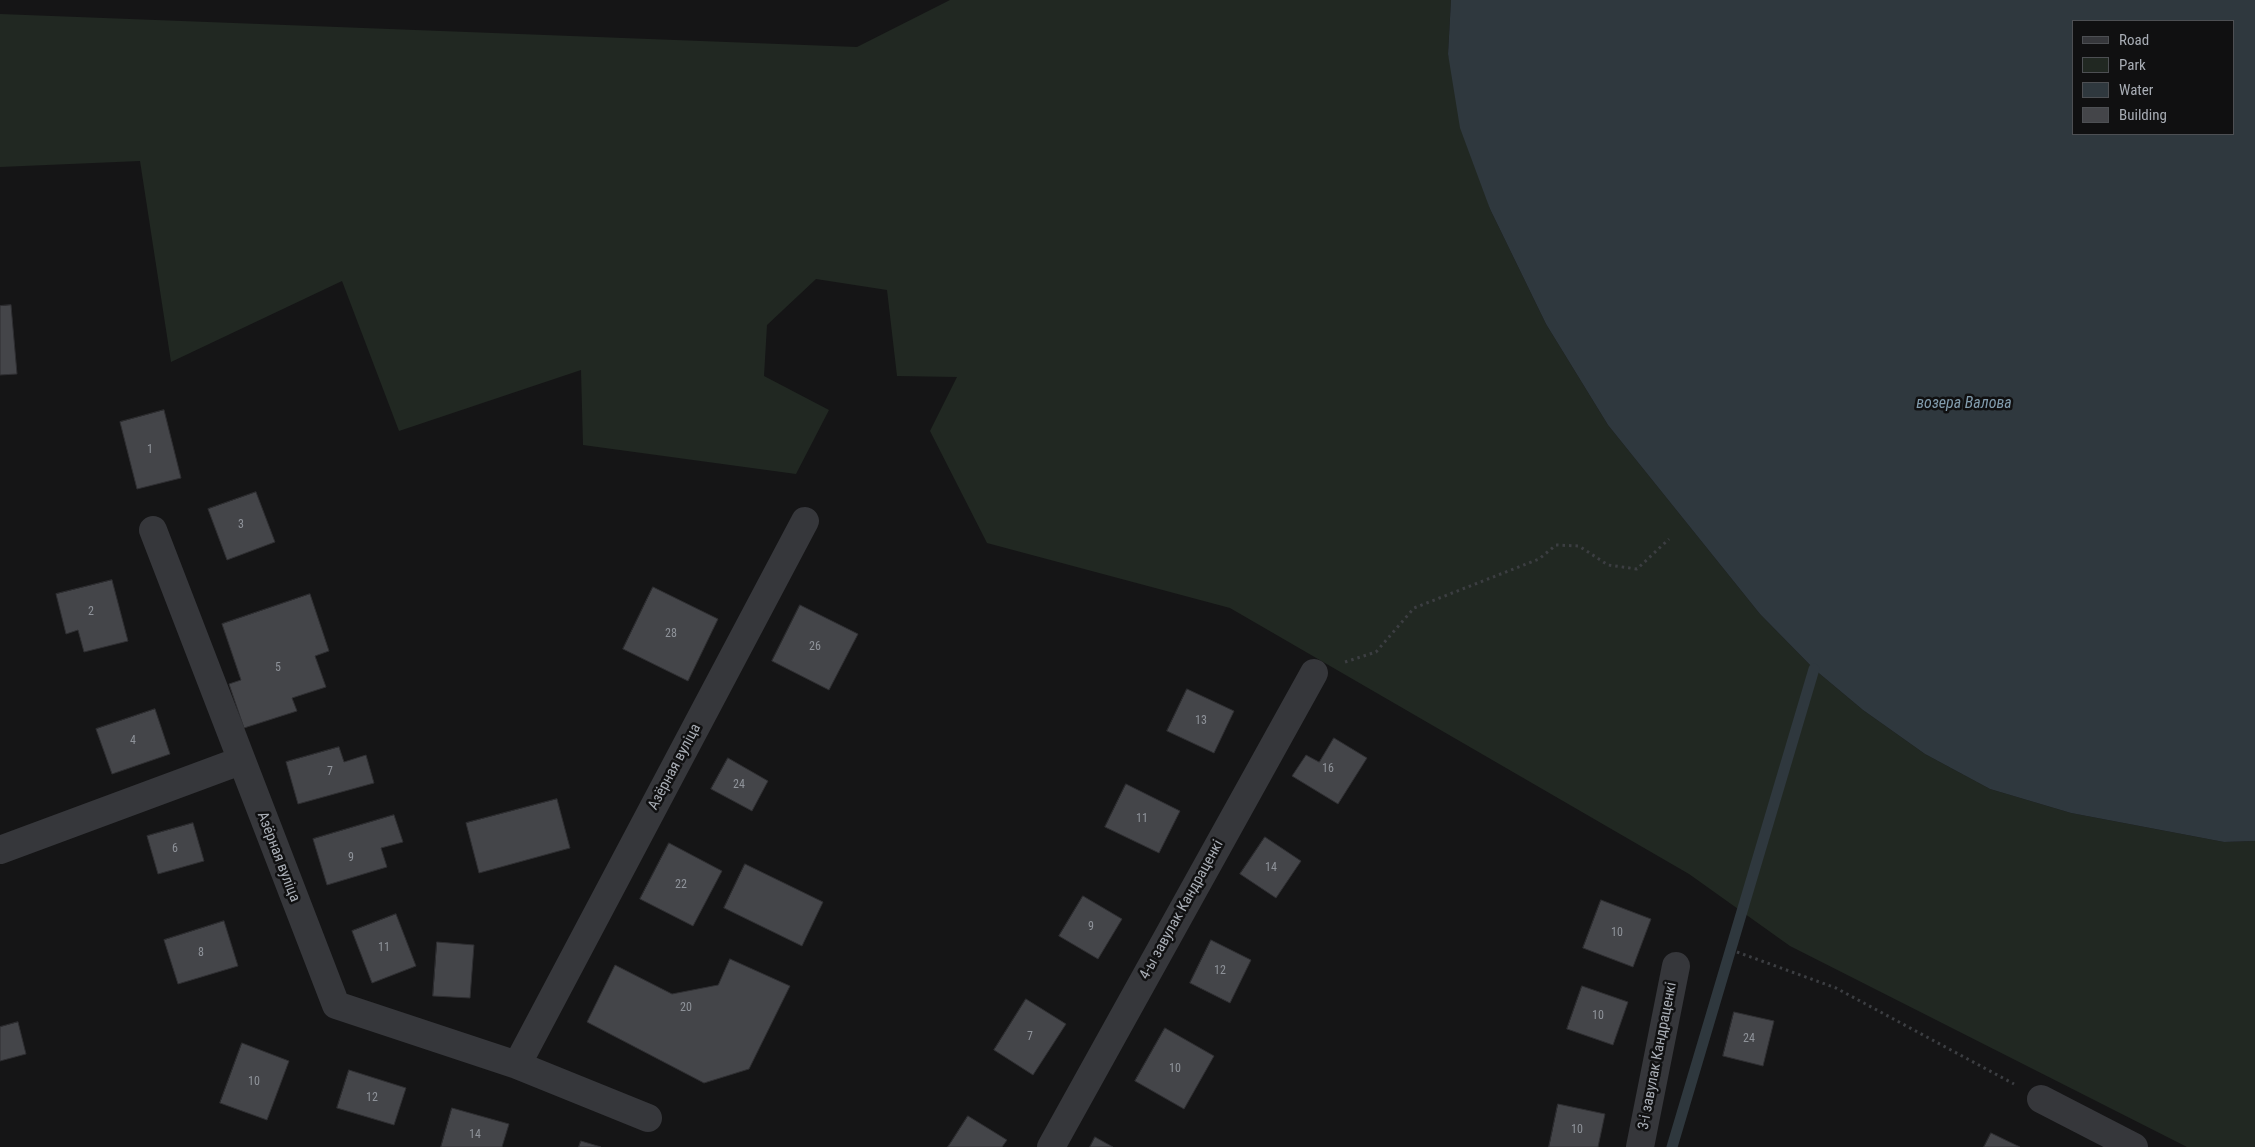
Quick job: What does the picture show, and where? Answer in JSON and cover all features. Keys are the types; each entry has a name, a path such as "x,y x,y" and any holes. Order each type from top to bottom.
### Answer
{"street":[{"name":"Азёрная вуліца","path":"517,1065 805,521"},
{"name":"Азёрная вуліца","path":"152,530 240,761 336,1004 517,1065 648,1118"},
{"name":"4-ы завулак Кандраценкі","path":"1051,1147 1314,673"},
{"path":"0,850 240,761"},
{"name":"3-і завулак Кандраценкі","path":"1640,1147 1676,966"},
{"path":"2041,1099 2134,1147"}],"path":[{"path":"1314,673 1376,652 1414,608 1539,559 1556,545 1579,546 1608,565 1636,569 1669,539"},
{"path":"1737,952 1836,988 2041,1099"}],"green space":[{"path":"950,0 1451,0 1448,54 1490,209 1546,324 1608,425 1760,614 1814,669 1863,710 1925,754 1990,789 2071,813 2224,842 2255,841 2255,1147 2187,1147 1790,946 1689,874 1230,608 987,543 930,431 957,377 897,376 887,290 816,279 767,325 764,376 829,410 796,474 583,445 581,370 399,431 342,281 171,362 140,161 0,167 0,14 857,47"}],"water":[{"name":"возера Валова","path":"1451,0 2255,0 2255,841 2224,842 2071,813 1990,789 1925,754 1863,710 1814,669 1760,614 1608,425 1546,324 1490,209 1460,128 1448,54"}],"building":[{"path":"11,305 17,374 0,375 0,306"},
{"path":"164,410 181,478 137,489 120,422"},
{"path":"256,492 275,542 227,560 208,509"},
{"path":"112,580 128,641 84,652 78,630 66,634 56,594"},
{"path":"653,587 718,619 688,681 623,649"},
{"path":"310,594 329,651 315,656 326,687 292,698 297,711 244,728 229,684 241,680 222,624"},
{"path":"800,605 858,634 829,690 772,661"},
{"path":"1187,689 1234,711 1214,753 1167,731"},
{"path":"155,709 170,754 112,774 96,729"},
{"path":"1334,738 1367,758 1338,804 1292,776 1306,755 1319,762"},
{"path":"339,747 344,762 366,755 374,783 298,804 286,762"},
{"path":"728,758 768,781 752,811 711,789"},
{"path":"1126,784 1180,811 1159,853 1105,827"},
{"path":"557,799 570,848 479,873 466,823"},
{"path":"394,815 403,842 381,848 387,867 327,885 313,839"},
{"path":"193,823 204,861 158,874 147,836"},
{"path":"1265,837 1301,861 1276,898 1240,874"},
{"path":"669,843 722,871 693,926 640,899"},
{"path":"745,864 823,902 802,946 724,908"},
{"path":"1083,896 1122,919 1098,959 1059,936"},
{"path":"1601,900 1651,919 1633,967 1583,948"},
{"path":"396,914 416,966 372,983 352,931"},
{"path":"224,921 238,966 178,984 164,940"},
{"path":"1211,940 1251,960 1230,1003 1190,983"},
{"path":"437,942 474,945 470,998 433,996"},
{"path":"730,959 790,986 749,1069 704,1083 587,1022 615,965 672,994 718,985"},
{"path":"1582,986 1628,1002 1613,1045 1567,1029"},
{"path":"1026,999 1066,1024 1033,1075 994,1050"},
{"path":"1734,1012 1774,1021 1763,1066 1723,1056"},
{"path":"18,1022 26,1054 0,1061 0,1027"},
{"path":"1165,1028 1214,1056 1184,1109 1135,1081"},
{"path":"242,1043 289,1061 267,1120 220,1103"},
{"path":"349,1070 406,1088 394,1125 337,1108"},
{"path":"1558,1104 1605,1114 1598,1147 1549,1147"},
{"path":"452,1108 509,1124 502,1147 441,1147"},
{"path":"968,1116 1007,1140 1002,1147 948,1147"},
{"path":"1991,1133 2020,1147 1984,1147"},
{"path":"1095,1137 1113,1147 1090,1147"},
{"path":"581,1141 601,1147 579,1147"}],"waterway":[{"path":"1672,1147 1814,669"}]}
